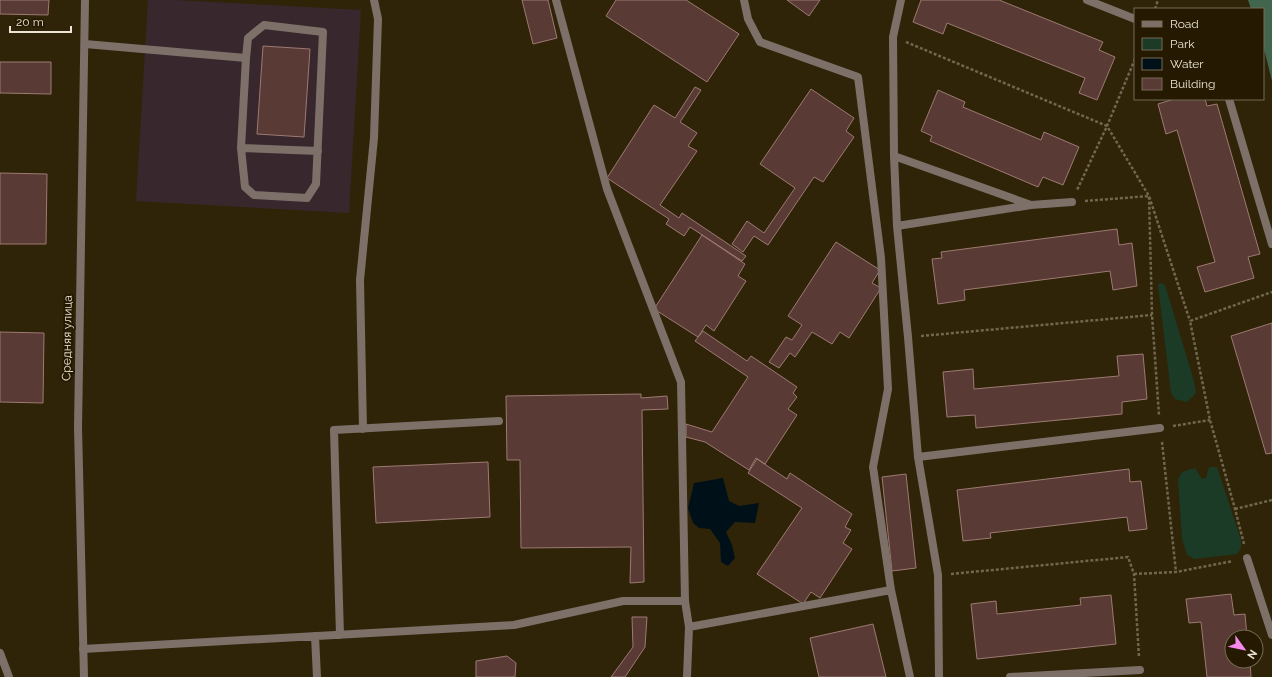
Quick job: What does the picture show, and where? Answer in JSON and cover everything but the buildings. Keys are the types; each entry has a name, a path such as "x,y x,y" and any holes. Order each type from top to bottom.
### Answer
{"street":[{"name":"Средняя улица","path":"84,677 78,427 85,0"},
{"path":"363,429 360,280 374,138 378,19 374,0"},
{"path":"556,0 607,189 681,382 685,601 689,627 687,677"},
{"path":"744,0 748,19 760,42 858,77 881,258 888,390 873,467 891,590 910,677"},
{"path":"901,0 893,37 894,156 897,226 918,457 938,575 939,677"},
{"path":"1087,0 1134,19"},
{"path":"264,25 323,32 316,184 307,198 254,195 245,187 241,148 246,58 248,38 264,25"},
{"path":"85,44 246,58"},
{"path":"1229,100 1272,244"},
{"path":"241,148 318,151"},
{"path":"894,156 1031,205"},
{"path":"897,226 1031,205 1072,202"},
{"path":"340,635 334,430 499,421"},
{"path":"918,457 1160,428"},
{"path":"1247,558 1272,635"},
{"path":"689,627 891,590"},
{"path":"84,649 514,625 623,602 685,601"},
{"path":"315,636 317,677"},
{"path":"0,653 9,677"},
{"path":"1010,677 1140,670"}],"path":[{"path":"893,37 1108,126 1149,196 1190,321 1210,420 1247,558 1176,572 1134,574"},
{"path":"1134,61 1108,126 1072,202 1149,196"},
{"path":"1149,196 1152,315 1160,428 1176,572"},
{"path":"1190,321 1272,292"},
{"path":"908,337 1152,315"},
{"path":"1160,428 1210,420"},
{"path":"1235,509 1272,500"},
{"path":"938,575 1128,557 1134,574 1140,670"}],"shaded area":[{"path":"148,0 175,0 361,10 349,213 136,201"}],"green space":[{"path":"1248,0 1272,0 1272,81 1264,49 1264,8 1251,8"},
{"path":"1160,283 1165,285 1194,381 1196,393 1187,402 1175,399 1171,393 1158,285"},
{"path":"1209,467 1217,467 1241,540 1241,548 1237,554 1194,559 1187,555 1182,539 1178,479 1182,472 1195,468 1202,479 1206,478"}],"water":[{"path":"723,478 729,501 739,506 759,503 755,523 735,522 726,532 732,545 735,558 728,566 721,562 720,543 710,529 699,528 693,523 688,508 694,483"}]}
